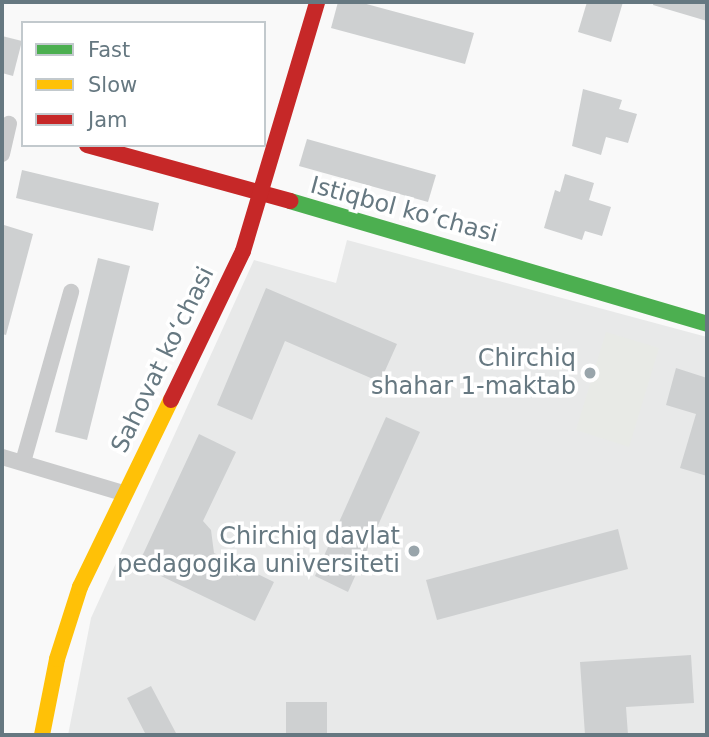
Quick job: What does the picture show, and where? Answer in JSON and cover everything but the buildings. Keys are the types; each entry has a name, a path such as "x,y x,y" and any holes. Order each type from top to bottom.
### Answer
{"street":[{"name":"Sahovat ko‘chasi","path":"41,735 57,659 79,587 123,492 243,251 317,2"},
{"path":"2,154 11,124"},
{"name":"Istiqbol ko‘chasi","path":"94,147 445,243 707,324"},
{"path":"23,462 71,292"},
{"path":"2,457 123,492"}],"shaded area":[{"name":"Chirchiq davlat pedagogika universiteti","path":"347,240 707,337 707,735 68,735 91,618 254,260 336,283"},
{"path":"606,332 659,348 629,447 576,430"}],"traffic: fast":[{"path":"290,201 707,324"}],"traffic: slow":[{"path":"42,735 57,659 80,587 171,400"}],"traffic: jam":[{"path":"171,400 243,251 317,2"},
{"path":"94,147 290,201"}],"place":[{"name":"Chirchiq shahar 1-maktab","path":"590,373"},
{"name":"Chirchiq davlat pedagogika universiteti","path":"414,551"}]}
